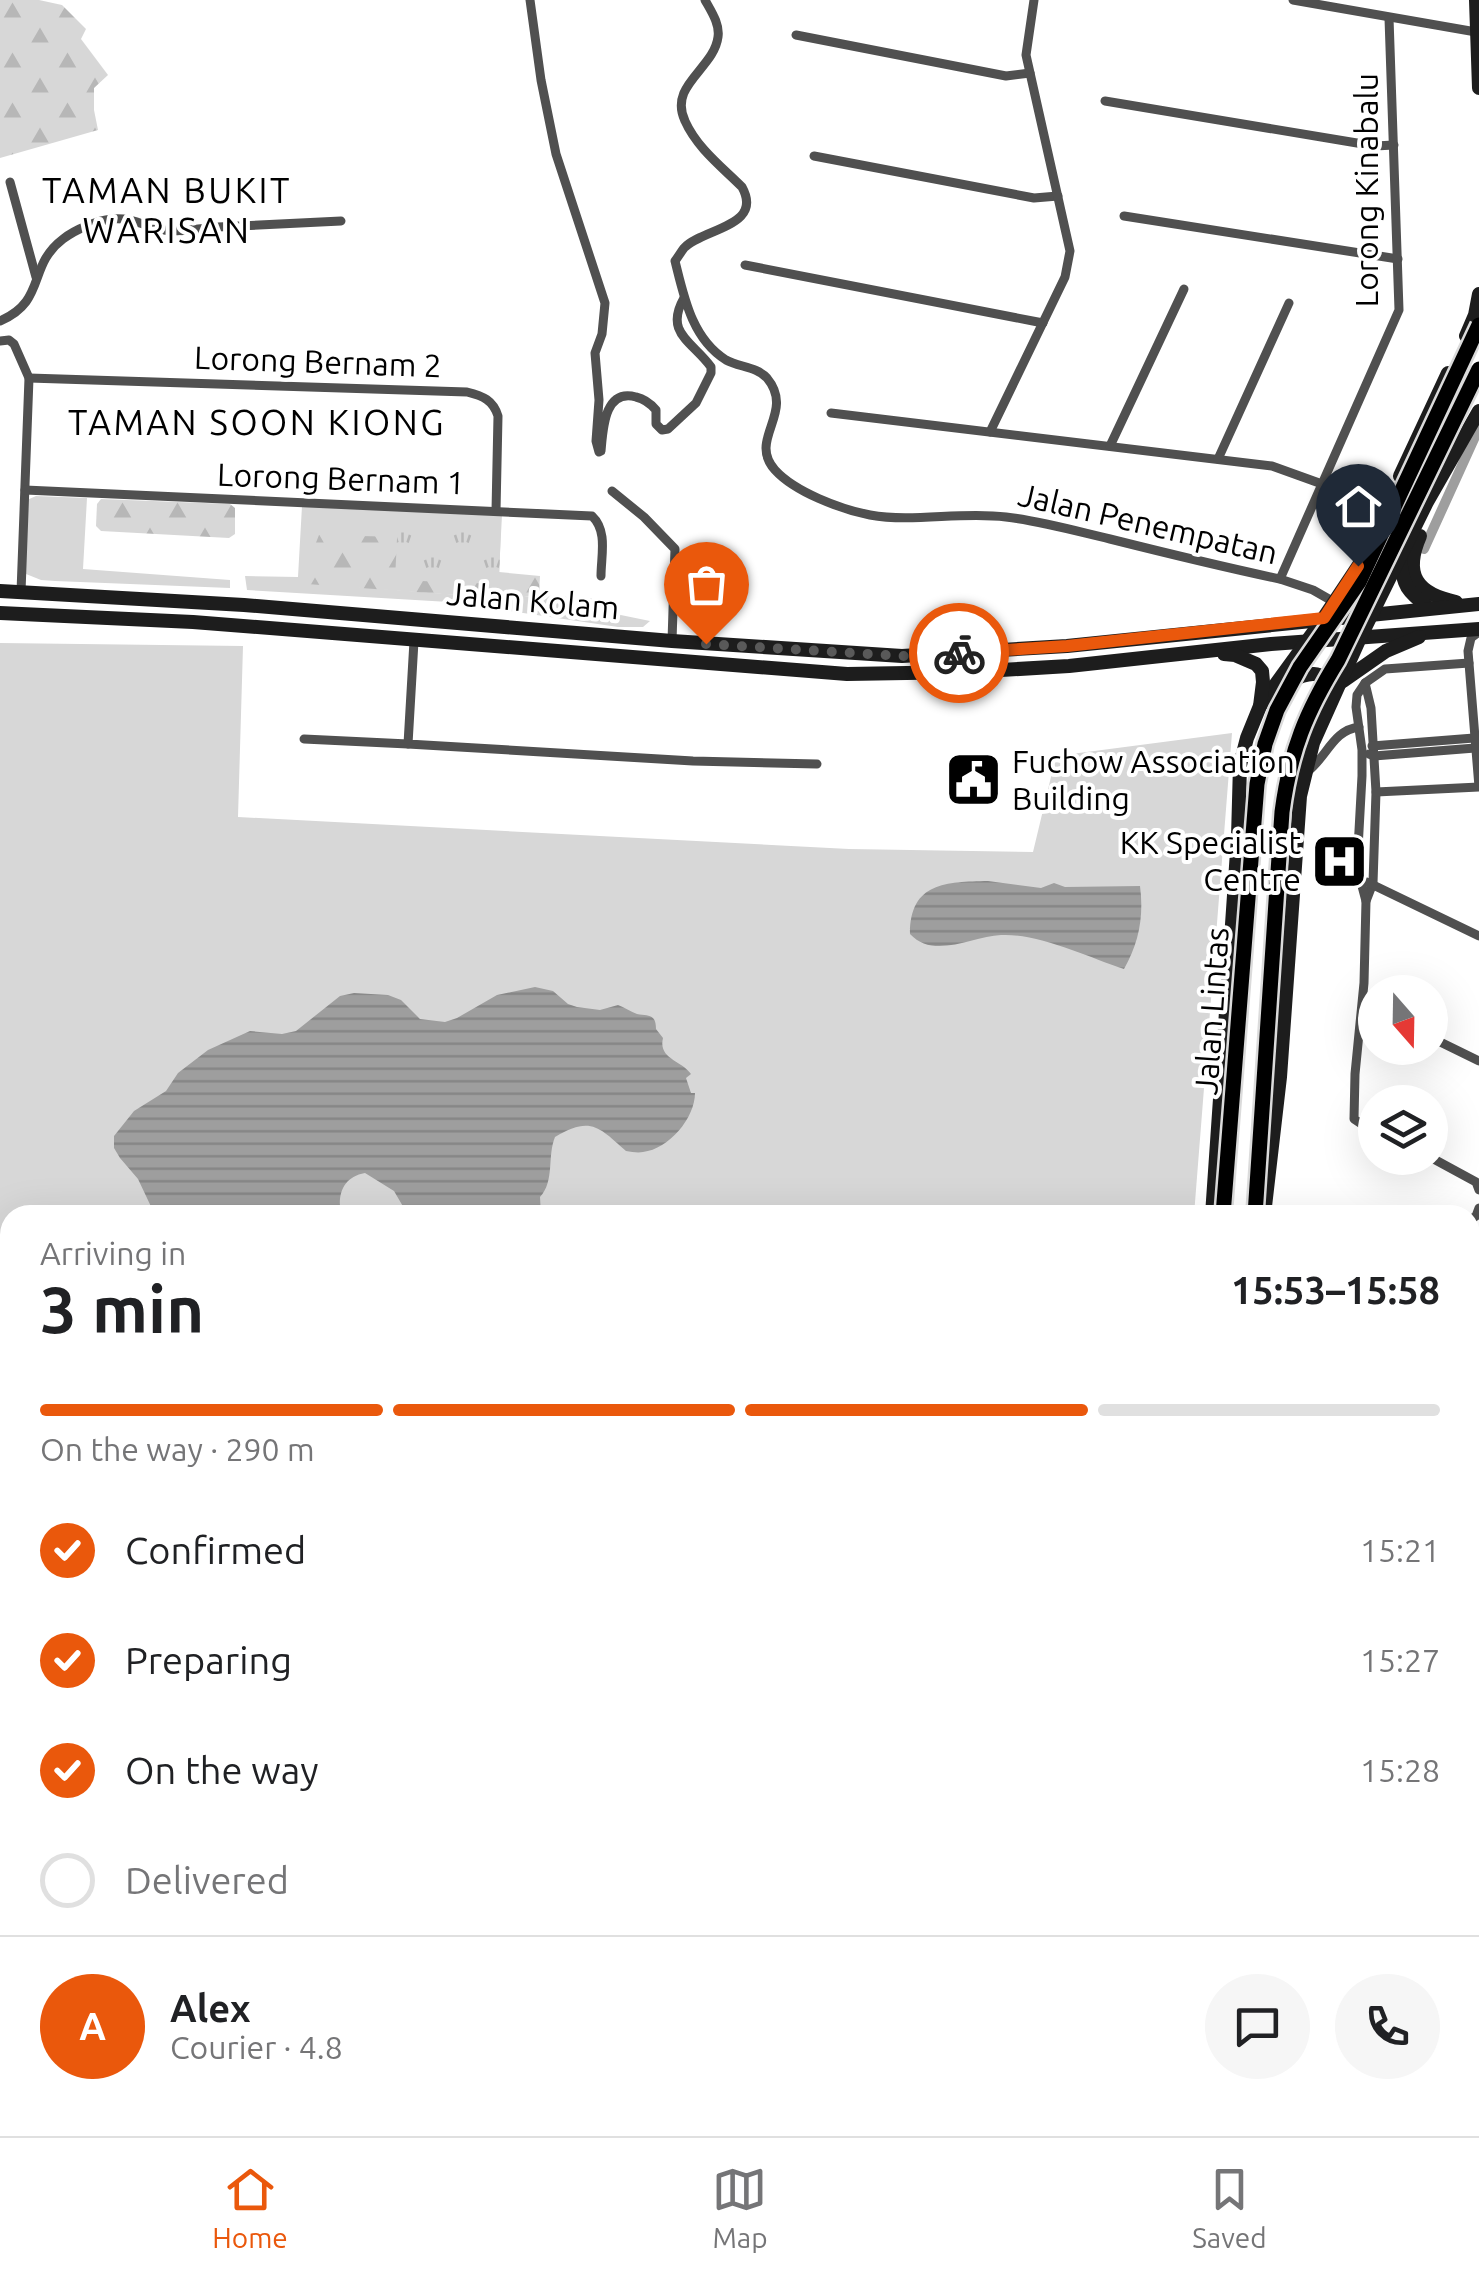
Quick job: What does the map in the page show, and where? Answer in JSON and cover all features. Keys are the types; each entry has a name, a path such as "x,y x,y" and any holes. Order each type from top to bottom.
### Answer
{"highway":[{"name":"Jalan Lintas","path":"1225,1205 1257,784 1266,744 1277,710 1300,667 1359,582 1479,324"},
{"name":"Jalan Lintas","path":"1256,1205 1282,812 1291,758 1311,706 1338,660 1479,369"}],"main road":[{"path":"1476,0 1479,88"},
{"path":"1260,706 1358,566 1469,330 1479,294"},
{"path":"1265,1205 1280,1078 1300,796 1313,743 1427,502 1479,413"},
{"path":"1475,604 1428,593 1420,587 1412,566 1420,535 1479,413"},
{"path":"1400,558 1404,584 1429,608"},
{"name":"Jalan Kolam","path":"0,591 902,656 1067,646 1475,604"},
{"name":"Jalan Kolam","path":"0,613 193,622 889,675 1069,666 1258,646 1479,630"},
{"path":"482,624 496,636 496,646"},
{"path":"1226,629 1262,635 1258,646"},
{"path":"1342,682 1386,651 1430,633"},
{"path":"1198,653 1234,655 1256,664 1262,671 1260,706 1240,766 1213,1205"},
{"path":"1272,692 1309,673 1320,674 1329,687 1322,724"}],"street":[{"path":"530,0 556,154 605,304 602,334 595,352 598,452 608,408 616,399 627,395 646,400 656,410 656,424 662,430 696,404 711,367 678,329 675,320 684,298"},
{"name":"Jalan Penempatan","path":"705,0 716,21 718,38 711,56 685,88 680,109 698,144 742,187 747,196 746,206 733,224 686,246 675,261 695,326 708,344 726,359 765,376 778,398 766,442 767,458 776,471 812,496 869,514 1003,516 1046,524 1280,578 1334,602"},
{"path":"990,432 1069,264 1070,251 1026,48 1034,0"},
{"path":"1293,0 1476,32"},
{"name":"Lorong Kinabalu","path":"1280,578 1399,310 1390,18"},
{"path":"796,35 1006,76 1030,73"},
{"path":"1105,101 1374,146 1394,146"},
{"path":"814,156 1034,198 1058,196"},
{"path":"10,182 36,280"},
{"path":"1124,216 1398,259"},
{"path":"0,321 25,306 40,266 62,240 80,229 115,218 164,230 341,221"},
{"path":"745,265 1043,323"},
{"path":"1110,446 1184,288"},
{"path":"1218,460 1289,303"},
{"path":"0,341 14,344 29,378 21,592"},
{"name":"Lorong Bernam 2","path":"29,378 479,395 492,403 498,416 496,510"},
{"path":"831,413 1272,466 1322,484"},
{"name":"Lorong Bernam 1","path":"25,490 592,516 602,532 601,576"},
{"path":"612,491 674,550 672,641"},
{"path":"1376,792 1479,787 1468,644 1479,630"},
{"path":"408,744 414,641"},
{"path":"1363,975 1366,901 1357,867 1362,750 1357,695 1365,683 1385,669 1468,662"},
{"path":"1365,683 1371,708 1376,792 1373,883 1366,901"},
{"path":"1306,774 1339,734 1360,727"},
{"path":"304,739 693,761 817,764"},
{"path":"1362,750 1474,743"},
{"path":"1360,880 1479,936"},
{"path":"1358,1044 1354,1119 1358,1122"},
{"path":"1448,1045 1479,1061"},
{"path":"1448,1167 1476,1182 1479,1190"}],"green space":[{"path":"0,0 39,0 62,5 86,29 81,39 108,75 94,88 98,130 0,158"},
{"path":"36,496 87,498 83,569 230,580 230,588 41,580 21,572 27,500"},
{"path":"101,499 230,504 235,508 235,534 229,538 101,531 96,526 97,504"},
{"path":"302,506 502,515 499,572 307,583 510,599 539,595 598,599 598,605 611,613 650,621 643,627 618,627 449,602 247,590 245,576 298,577"},
{"path":"398,518 501,522 499,584 395,580"},
{"path":"319,535 402,537 499,572 540,576 539,595 510,599 307,584 308,563"},
{"path":"0,643 243,646 238,817 849,849 1033,852 1056,756 1232,733 1195,1205 0,1205"}],"shaded area":[{"path":"988,881 1041,888 1054,883 1065,887 1140,886 1139,929 1124,969 1015,935 942,946 920,942 910,934 916,904 933,888"},
{"path":"535,987 553,991 577,1007 600,1010 618,1005 651,1017 663,1038 664,1051 691,1074 686,1078 691,1093 695,1093 694,1103 679,1131 653,1150 639,1152 626,1151 594,1127 567,1130 555,1137 540,1205 402,1205 394,1191 365,1173 351,1178 343,1188 340,1205 150,1205 138,1179 114,1148 114,1136 134,1111 166,1091 178,1073 208,1050 250,1031 296,1031 340,996 354,993 388,995 401,1000 420,1019 445,1022 497,995"}],"waterway":[{"path":"1424,549 1479,428"}],"way so far":[{"path":"706,644 843,654 959,653"}],"place":[{"name":"Fuchow Association Building","path":"973,780"},
{"name":"KK Specialist Centre","path":"1340,861"}],"district":[{"name":"TAMAN BUKIT WARISAN","path":"167,211"},
{"name":"TAMAN SOON KIONG","path":"257,423"}],"route":[{"path":"959,653 1067,646 1324,618 1358,566"}]}
